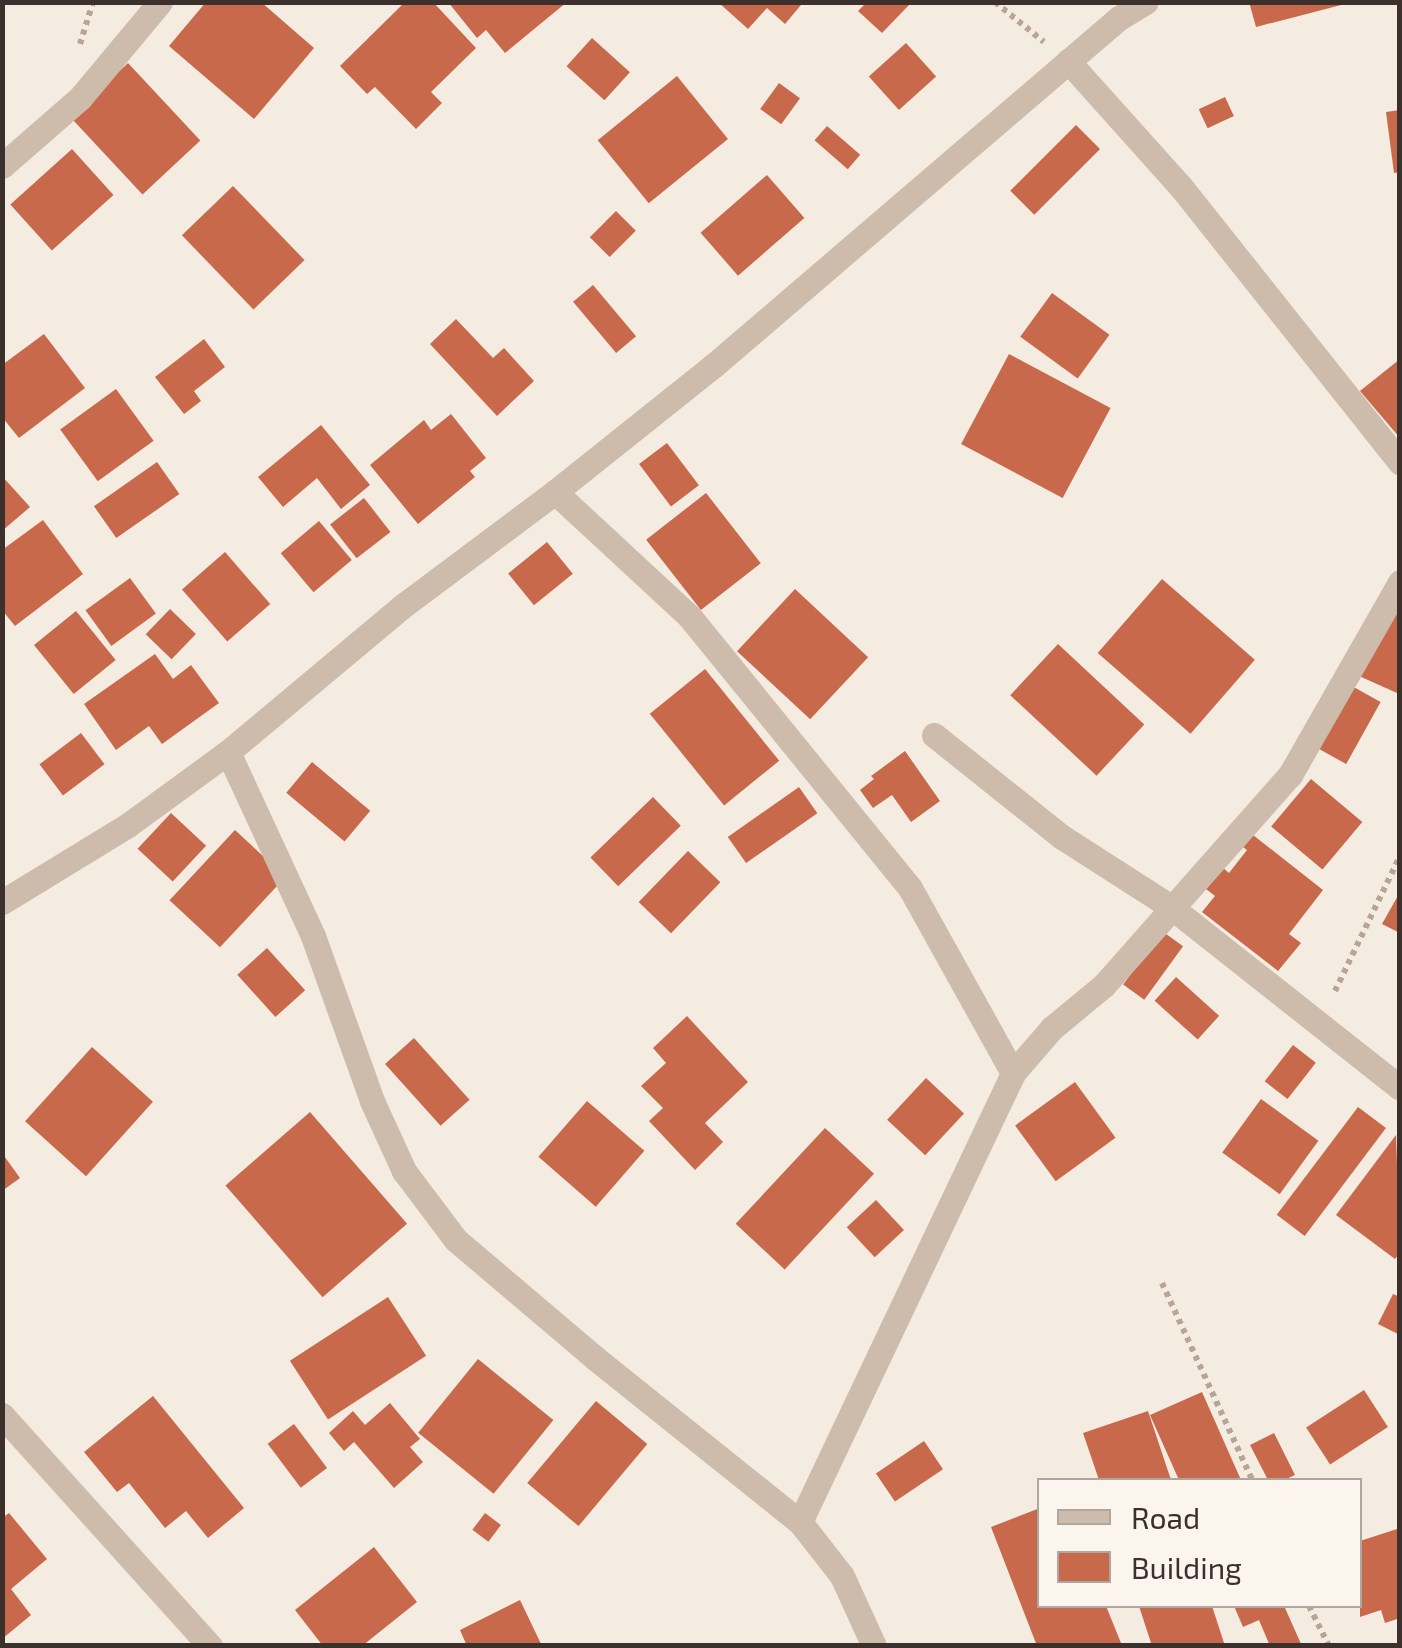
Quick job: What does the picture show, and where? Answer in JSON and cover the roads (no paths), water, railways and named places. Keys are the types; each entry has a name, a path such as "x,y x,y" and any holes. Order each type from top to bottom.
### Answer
{"street":[{"path":"2,166 80,98 160,2"},
{"path":"2,902 128,825 228,752 404,605 556,492 713,366 1119,18 1146,2"},
{"path":"1068,61 1181,187 1400,462"},
{"path":"556,492 689,616 910,888 1013,1073"},
{"path":"800,1522 1013,1073 1052,1028 1104,986 1290,775 1400,582"},
{"path":"934,736 1062,838 1171,907 1400,1088"},
{"path":"228,752 313,936 372,1100 414,1184 456,1240 800,1522 842,1576 874,1646"},
{"path":"2,1415 210,1646"}]}
